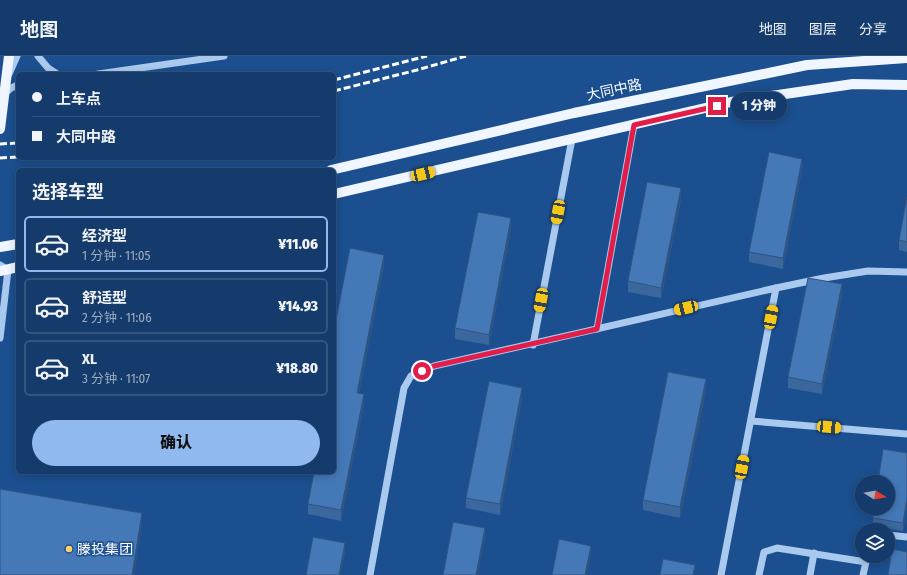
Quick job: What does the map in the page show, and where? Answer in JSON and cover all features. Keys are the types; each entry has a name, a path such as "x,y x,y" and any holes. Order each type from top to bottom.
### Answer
{"main road":[{"path":"0,129 9,56"},
{"name":"大同中路","path":"336,169 574,113 807,65 907,58"},
{"path":"336,194 731,102 853,84 907,85"},
{"path":"0,247 16,244"}],"street":[{"path":"0,94 17,56"},
{"path":"38,56 48,68 54,72"},
{"path":"112,72 224,56"},
{"path":"0,98 11,88 16,86"},
{"path":"597,329 634,125"},
{"path":"533,344 572,139"},
{"path":"0,338 7,268"},
{"path":"370,575 404,388 411,376 434,366 776,288 868,271 907,272"},
{"path":"721,575 776,288"},
{"path":"751,421 907,434"},
{"path":"895,536 907,537"},
{"path":"759,575 764,552 777,548 866,562 863,575"},
{"path":"810,575 814,554"}],"building":[{"path":"769,152 802,159 783,258 749,252"},
{"path":"647,182 681,188 661,288 628,281"},
{"path":"907,197 907,242 899,240"},
{"path":"478,212 511,218 489,335 455,328"},
{"path":"350,248 384,255 357,393 364,394 341,510 308,504 314,474 336,474 336,320"},
{"path":"808,278 842,284 822,384 788,377"},
{"path":"668,372 706,379 680,507 643,500"},
{"path":"489,381 522,388 500,504 466,498"},
{"path":"883,449 907,453 907,497 903,523 873,518 873,515 895,515 895,475 879,475"},
{"name":"滕投集团","path":"0,489 142,513 132,575 0,575"},
{"path":"453,522 485,528 476,575 443,575"},
{"path":"313,537 345,543 339,575 306,575"},
{"path":"559,539 591,546 585,575 552,575"},
{"path":"895,550 907,552 907,575 888,575 890,563 895,563"},
{"path":"663,559 695,565 693,575 660,575"}],"railway":[{"path":"336,79 427,56"},
{"path":"336,90 466,56"},
{"path":"0,144 16,143"},
{"path":"0,158 16,157"}],"place":[{"name":"滕投集团","path":"69,549"}],"route":[{"path":"422,371 434,366 597,329 634,125 717,106"}]}
